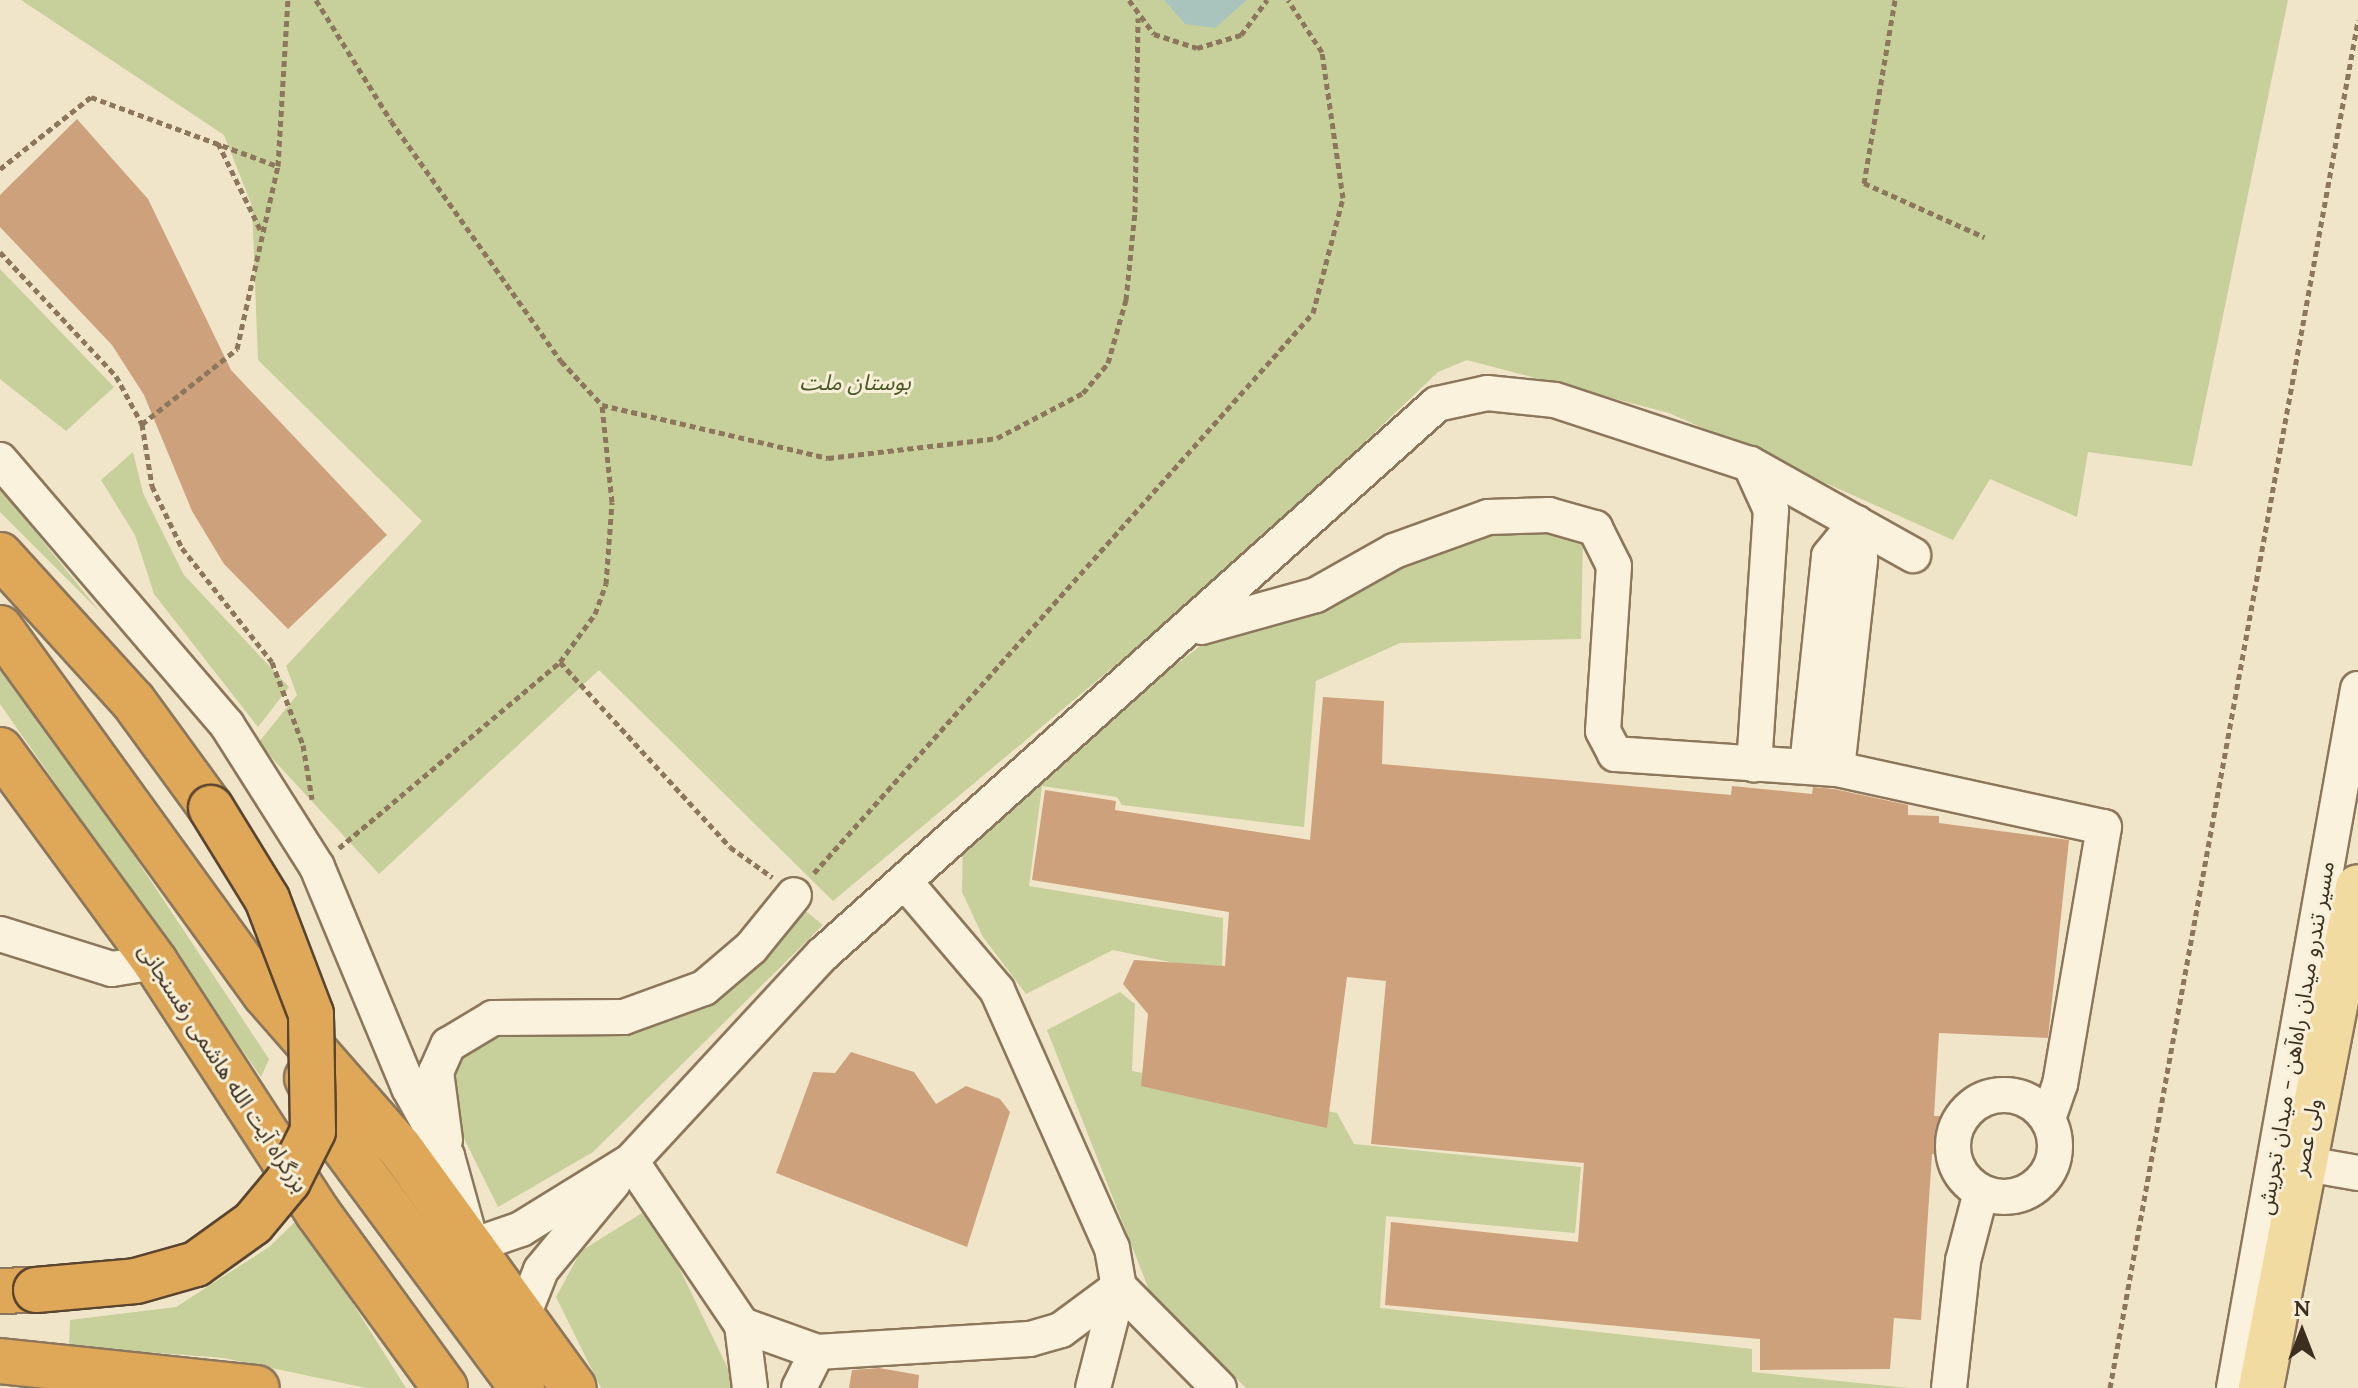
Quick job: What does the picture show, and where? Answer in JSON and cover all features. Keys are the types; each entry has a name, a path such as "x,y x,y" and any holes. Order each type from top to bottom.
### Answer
{"highway":[{"path":"0,555 133,701 211,808 267,899 311,1014 313,1131 288,1181 253,1223 196,1264 136,1281 18,1291"},
{"path":"0,628 265,994 400,1148 524,1313 574,1388"},
{"name":"بزرگراه آیت الله هاشمی رفسنجانی","path":"0,750 155,962 318,1213 445,1388"},
{"path":"265,994 338,1139 522,1388"},
{"path":"0,1361 257,1388"}],"main road":[{"name":"ولی عصر","path":"2261,1388 2301,1163 2358,887"}],"street":[{"path":"524,1313 541,1270 631,1161 823,954 1193,630 1437,404 1487,393 1555,400 1750,464 1913,555"},
{"path":"0,460 227,725 317,867 409,1088 447,1156"},
{"path":"1750,464 1771,510 1754,764"},
{"path":"1193,630 1316,595 1394,551 1488,517 1549,515 1595,528 1614,566 1603,731 1615,754 1822,768 2104,827 2060,1084 2048,1119 2055,1151 2042,1181 2013,1197 1981,1192 1957,1168 1954,1134 1961,1118 1987,1097 2004,1095 2048,1119"},
{"path":"1822,768 1829,556 1856,523"},
{"name":"مسیر تندرو میدان راه‌آهن - میدان تجریش","path":"2234,1388 2358,689"},
{"path":"905,882 997,990 1053,1104 1112,1248 1119,1287 1093,1388"},
{"path":"631,1161 521,1229 472,1246 447,1156 436,1072 448,1045 493,1018 624,1017 704,988 751,948 794,895"},
{"path":"2,936 112,969 155,962"},
{"path":"631,1161 742,1325 809,1376 1030,1339 1061,1330 1119,1287"},
{"path":"2301,1163 2358,1173"},
{"path":"1949,1388 1963,1261 1981,1192"},
{"path":"1119,1287 1219,1388"},
{"path":"742,1325 750,1388"}],"path":[{"path":"142,424 237,349 278,166 288,0"},
{"path":"316,0 391,121 561,361 602,405 828,458 997,438 1083,393 1108,363 1126,300 1138,18"},
{"path":"1129,0 1138,18 1174,45 1220,45 1241,35 1267,0"},
{"path":"560,662 730,847 794,895 1313,313 1343,198 1322,52 1288,0"},
{"path":"1895,0 1864,183 1984,237"},
{"path":"2110,1388 2358,20"},
{"path":"0,169 91,97 278,166"},
{"path":"218,143 262,232"},
{"path":"0,252 116,376 142,424 152,486 182,548 272,662 303,745 314,807"},
{"path":"317,867 560,662 595,614 606,584 612,502 602,405"}],"green space":[{"name":"بوستان ملت","path":"21,0 2288,0 2192,466 2088,452 2077,517 1990,479 1953,540 1669,413 1467,360 1438,372 1239,562 833,901 599,670 379,874 258,743 297,695 286,666 422,521 258,360 252,206 224,135"},
{"path":"0,269 114,387 66,431 0,379"},
{"path":"133,452 143,493 184,575 289,687 258,727 154,594 135,535 101,480"},
{"path":"0,488 100,612 0,512"},
{"path":"1538,523 1583,534 1581,639 1400,643 1316,681 1304,827 1122,805 1117,797 1042,786 1029,886 1223,918 1222,973 1113,950 1026,994 983,937 962,892 963,837 1018,786 1204,643 1462,537"},
{"path":"0,669 74,765 269,1059 261,1077 0,704"},
{"path":"797,904 823,925 593,1152 498,1207 445,1100 461,1047 499,1024 710,1000"},
{"path":"1120,992 1135,1004 1132,1071 1337,1113 1354,1144 1581,1167 1575,1233 1386,1216 1380,1308 1752,1349 1752,1372 1908,1388 1246,1388 1151,1295 1047,1030"},
{"path":"650,1208 735,1388 601,1388 556,1297 581,1251"},
{"path":"299,1218 406,1388 366,1388 224,1358 69,1346 70,1320 176,1307 269,1247"}],"water":[{"path":"1164,0 1247,0 1215,28 1185,24"}],"building":[{"path":"77,119 148,199 231,370 387,535 288,629 224,564 192,511 144,395 112,345 0,227 0,195"},
{"path":"1323,697 1384,701 1382,764 1731,795 1732,786 1812,794 1813,787 1834,789 1908,805 1908,815 1939,816 1939,823 2069,840 2048,1038 1939,1033 1934,1116 1952,1116 1949,1152 1932,1154 1921,1320 1894,1318 1890,1369 1760,1370 1760,1339 1385,1305 1391,1222 1578,1242 1584,1163 1371,1144 1386,981 1347,977 1327,1128 1141,1086 1148,1014 1123,984 1134,960 1225,966 1229,912 1032,880 1045,790 1116,801 1115,810 1310,840"},
{"path":"851,1052 914,1072 936,1104 966,1086 1000,1099 1010,1112 967,1247 776,1173 813,1072 835,1073"},
{"path":"879,1368 919,1375 918,1388 849,1388 852,1370"}]}
